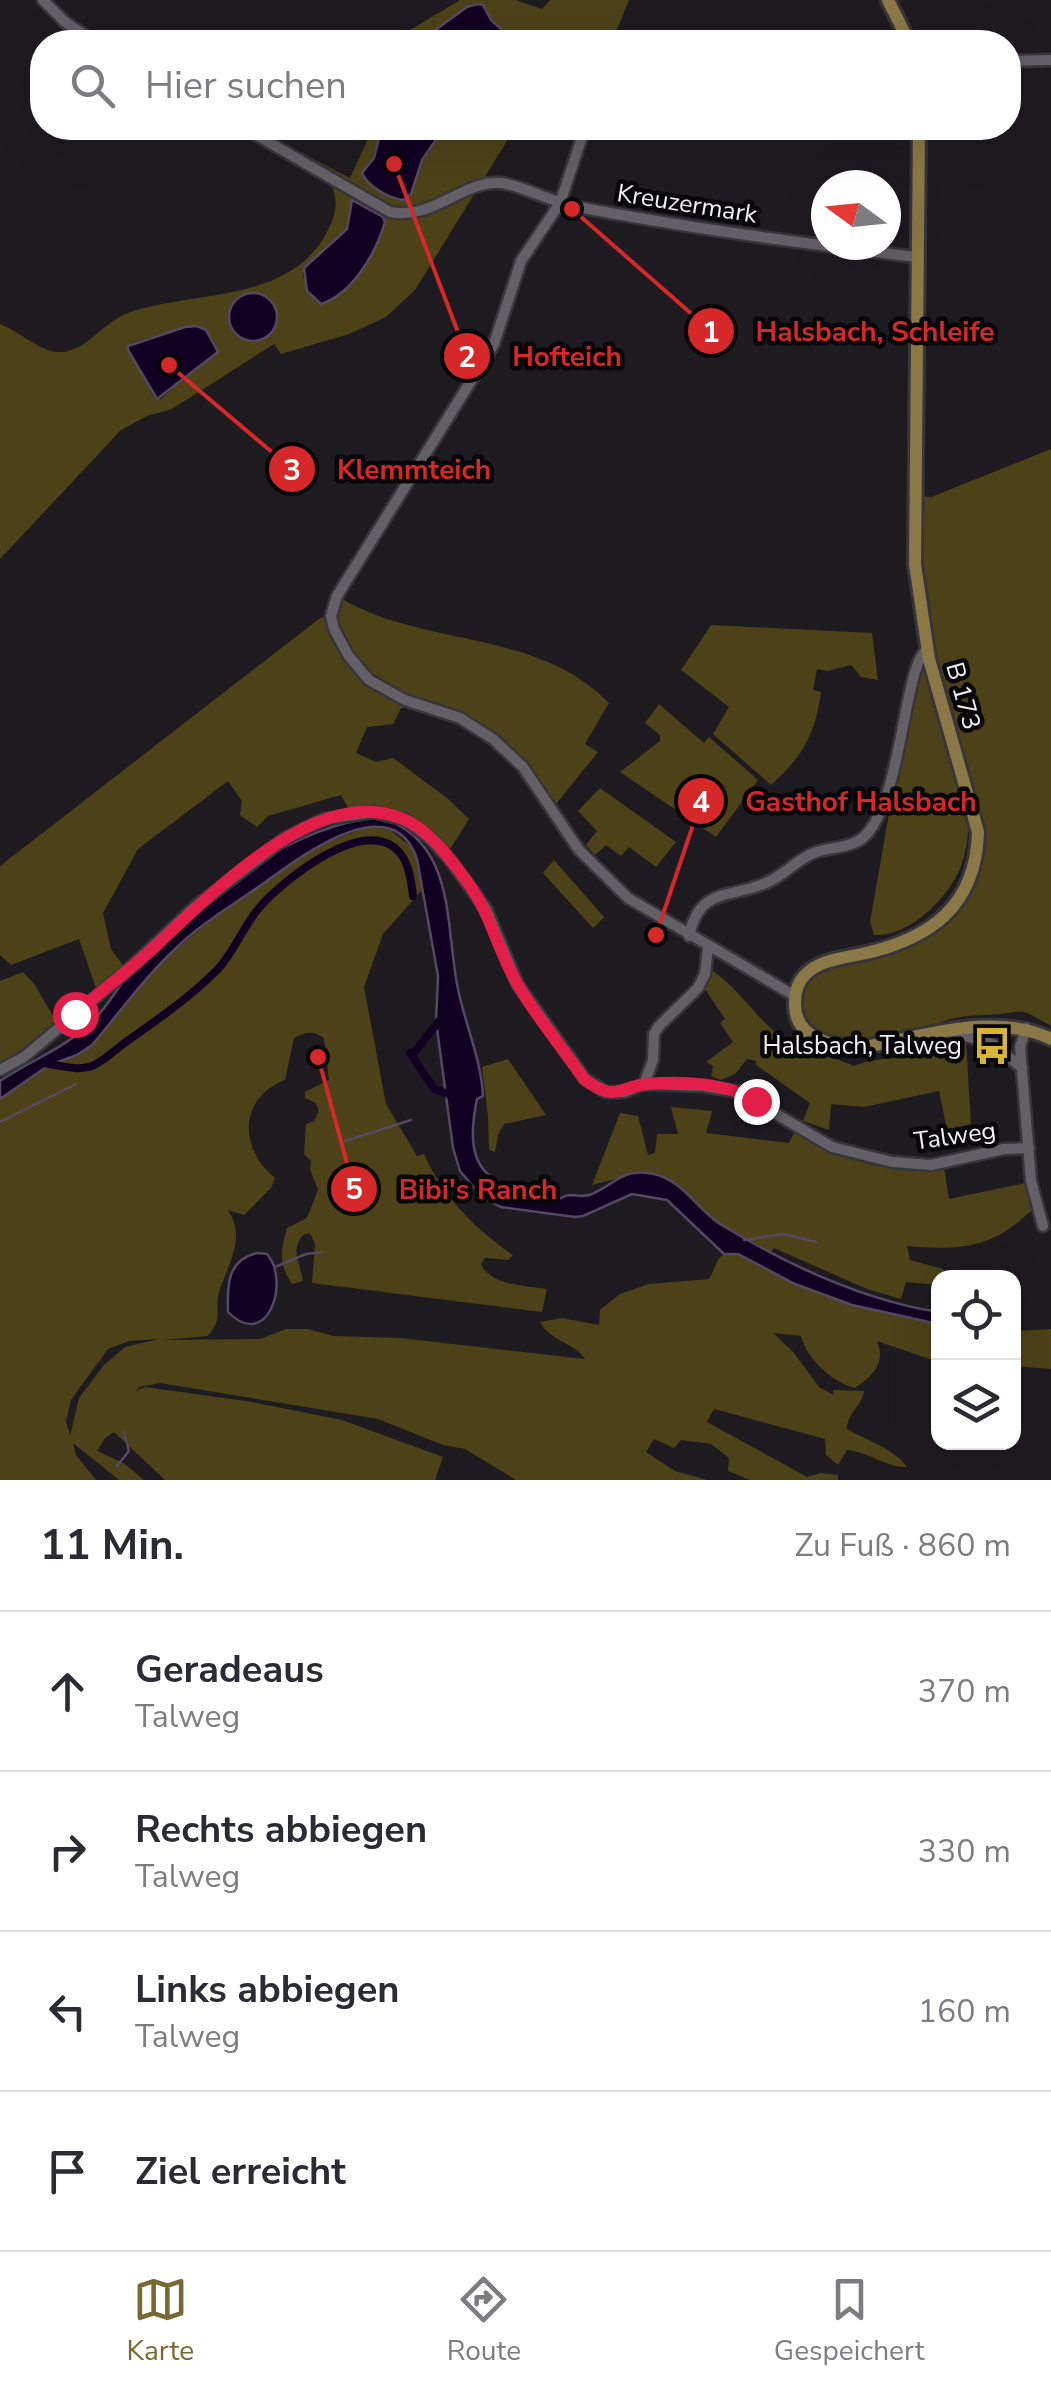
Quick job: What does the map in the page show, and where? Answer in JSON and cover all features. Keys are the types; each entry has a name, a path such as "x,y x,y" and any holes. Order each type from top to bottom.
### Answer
{"main road":[{"path":"888,0 902,30"},
{"name":"B 173","path":"795,996 802,978 826,962 901,944 933,926 956,905 971,880 977,856 978,832 927,650 915,564 919,140"},
{"path":"795,996 800,1022 822,1042 864,1047 984,1026 1026,1028 1051,1039"}],"street":[{"path":"43,0 77,30"},
{"path":"1021,61 1051,60"},
{"name":"Kreuzermark","path":"265,140 390,212 406,215 431,210 479,186 504,183 560,203 845,250 916,257"},
{"path":"580,140 560,203 521,261 494,344 336,596 332,620 348,655 370,680 405,700 460,718 493,739 524,767 579,850 628,898 795,996"},
{"path":"689,936 697,913 718,894 757,886 813,853 852,844 867,834 897,767 912,679 918,656 927,650"},
{"name":"Talweg","path":"0,1070 36,1048 195,908 284,840 324,819 374,812 406,820 451,861 486,909 518,985 584,1079 606,1092 624,1092 644,1084 704,1086 739,1092 832,1147 892,1162 931,1164 1029,1148"},
{"path":"644,1084 652,1060 654,1034 698,988 705,974 708,947"},
{"name":"Talweg","path":"1026,1028 1020,1046 1030,1180 1042,1221 1051,1208"},
{"path":"952,1032 993,1044 1023,1069"}],"shaded area":[{"path":"460,0 516,0 542,9 550,0 629,0 617,30 502,30 483,6 473,6 437,30 410,30"},
{"path":"483,5 502,30 435,30 467,7"},
{"path":"253,140 276,140 350,178 367,140 378,140 365,180 386,194 403,199 409,198 422,160 436,140 508,140 415,290 386,317 349,334 281,354 274,344 172,409 147,416 121,430 0,559 0,324 47,349 62,352 80,346 128,313 266,283 291,271 312,254 333,219 332,186","holes":["352,200 383,217 385,222 362,268 326,304 303,277 305,266 347,229","185,327 206,330 217,348 216,355 161,399 154,397 128,350 131,343"]},
{"path":"379,140 436,140 422,160 411,194 404,200 369,183 362,173 374,158"},
{"path":"352,200 383,217 385,222 376,246 353,282 321,304 307,291 304,268 347,229"},
{"path":"253,293 270,300 277,317 270,334 253,341 236,334 229,317 236,300"},
{"path":"197,326 206,330 218,352 157,399 128,346"},
{"path":"1051,449 1051,1026 1018,1012 955,1018 883,1038 823,1036 804,1019 802,995 810,978 830,967 888,952 930,933 961,906 979,866 983,840 931,646 919,553 919,496 931,497"},
{"path":"337,596 404,624 513,650 580,679 609,703 585,744 598,752 552,809 529,777 485,737 432,710 401,708 393,724 367,727 356,753 376,762 393,758 469,819 447,854 406,820 351,813 341,795 268,816 257,827 240,815 242,801 228,781 138,849 103,913 111,949 127,971 98,994 79,939 11,965 0,955 0,866 320,618 331,616"},
{"path":"711,625 872,633 878,680 861,677 851,665 828,671 817,669 813,690 821,692 811,733 799,754 771,785 713,734 729,707 681,670"},
{"path":"922,658 969,821 966,845 954,881 936,904 900,930 874,935 870,922"},
{"path":"659,704 704,743 709,737 758,780 716,837 620,772 660,741 660,735 645,723"},
{"path":"600,788 676,842 656,867 629,847 621,856 606,845 595,855 586,845 597,831 578,811"},
{"path":"379,817 404,828 422,844 434,863 447,909 457,984 482,1082 483,1096 477,1099 473,1122 474,1144 487,1174 518,1190 556,1199 589,1195 635,1173 664,1177 720,1224 771,1253 853,1289 931,1310 931,1322 852,1305 795,1284 738,1254 724,1254 667,1200 632,1194 575,1217 501,1207 482,1197 460,1171 453,1148 436,1021 438,976 417,859 404,837 385,827 362,828 312,850 220,913 161,963 92,1045 49,1065 0,1099 0,1081 85,1028 134,968 214,893 277,851 344,824"},
{"path":"376,827 390,830 414,849 422,890 383,934 364,987 386,1104 417,1156 424,1154 450,1198 473,1223 513,1255 508,1260 485,1258 481,1264 486,1271 509,1283 547,1289 542,1312 312,1283 315,1244 310,1233 303,1235 297,1247 303,1281 292,1284 282,1256 287,1228 307,1218 318,1190 311,1161 304,1154 306,1124 314,1121 319,1111 316,1103 305,1098 305,1092 329,1080 324,1038 309,1033 294,1038 285,1080 270,1088 252,1111 250,1139 263,1166 275,1178 271,1188 244,1215 228,1210 236,1240 218,1296 216,1323 208,1336 164,1340 260,1339 286,1329 308,1329 334,1336 400,1338 585,1359 540,1322 562,1318 599,1325 600,1310 620,1294 649,1284 709,1279 719,1258 731,1254 825,1295 931,1323 931,1360 877,1341 879,1362 855,1388 822,1368 808,1353 801,1336 773,1333 820,1388 834,1395 833,1390 864,1391 847,1429 888,1450 907,1467 847,1450 838,1465 826,1455 825,1439 714,1409 707,1422 807,1477 821,1473 838,1475 838,1480 750,1480 728,1471 729,1458 711,1444 681,1440 674,1448 654,1439 646,1452 675,1471 707,1480 516,1480 465,1449 443,1445 378,1419 160,1383 139,1387 136,1391 145,1387 246,1401 342,1420 443,1457 435,1480 165,1480 114,1432 97,1451 125,1464 144,1480 119,1480 73,1443 76,1455 96,1480 0,1480 0,1099 49,1065 92,1045 163,960 232,903 312,848","holes":["159,1339 125,1347 104,1365 79,1398 70,1436 66,1421 71,1400 108,1349 129,1341"]},
{"path":"554,860 604,917 593,928 543,873"},
{"path":"713,971 781,1037 854,1066 966,1043 971,1124 947,1130 939,1091 864,1107 831,1104 829,1130 803,1121 810,1103 756,1065 756,1061 747,1059 735,1074 721,1080 711,1076 713,1066 706,1062 733,1042 720,1023 725,1019 703,986"},
{"path":"23,972 60,1028 0,1070 0,981"},
{"path":"508,1059 546,1115 504,1124 495,1152 489,1150 482,1067"},
{"path":"671,1107 712,1111 706,1133 789,1143 795,1131 829,1150 885,1168 944,1168 949,1199 1035,1181 1037,1207 1001,1234 975,1244 949,1248 907,1246 910,1260 943,1270 931,1270 931,1284 906,1282 901,1299 867,1289 774,1248 771,1252 717,1222 672,1181 658,1174 643,1172 592,1185 620,1113 638,1116 648,1155 655,1153 657,1134 678,1134"},
{"path":"257,1253 267,1254 277,1280 271,1308 264,1319 254,1324 242,1322 228,1312 228,1293 234,1268"},
{"path":"1051,1329 1051,1369 1021,1367 1021,1331"}],"waterway":[{"path":"43,1063 83,1068 104,1059 184,1000 216,971 259,908 285,883 342,847 380,841 395,848 406,864 413,896"},
{"path":"412,1055 440,1020"},
{"path":"410,1053 434,1089 451,1095"},
{"path":"0,1122 76,1084"},
{"path":"345,1141 411,1120"},
{"path":"744,1240 783,1234 816,1242"},
{"path":"275,1267 322,1252"},
{"path":"117,1466 129,1451 124,1432"}],"place":[{"name":"Hofteich","path":"394,164"},
{"name":"Halsbach, Schleife","path":"572,209"},
{"name":"Klemmteich","path":"169,365"},
{"name":"Gasthof Halsbach","path":"656,935"},
{"name":"Halsbach, Talweg","path":"992,1046"},
{"name":"Bibi's Ranch","path":"318,1057"}],"route":[{"path":"75,1014 195,908 284,840 324,819 374,812 406,820 451,861 486,909 518,985 584,1079 606,1092 624,1092 644,1084 704,1086 739,1092 756,1101"}]}
